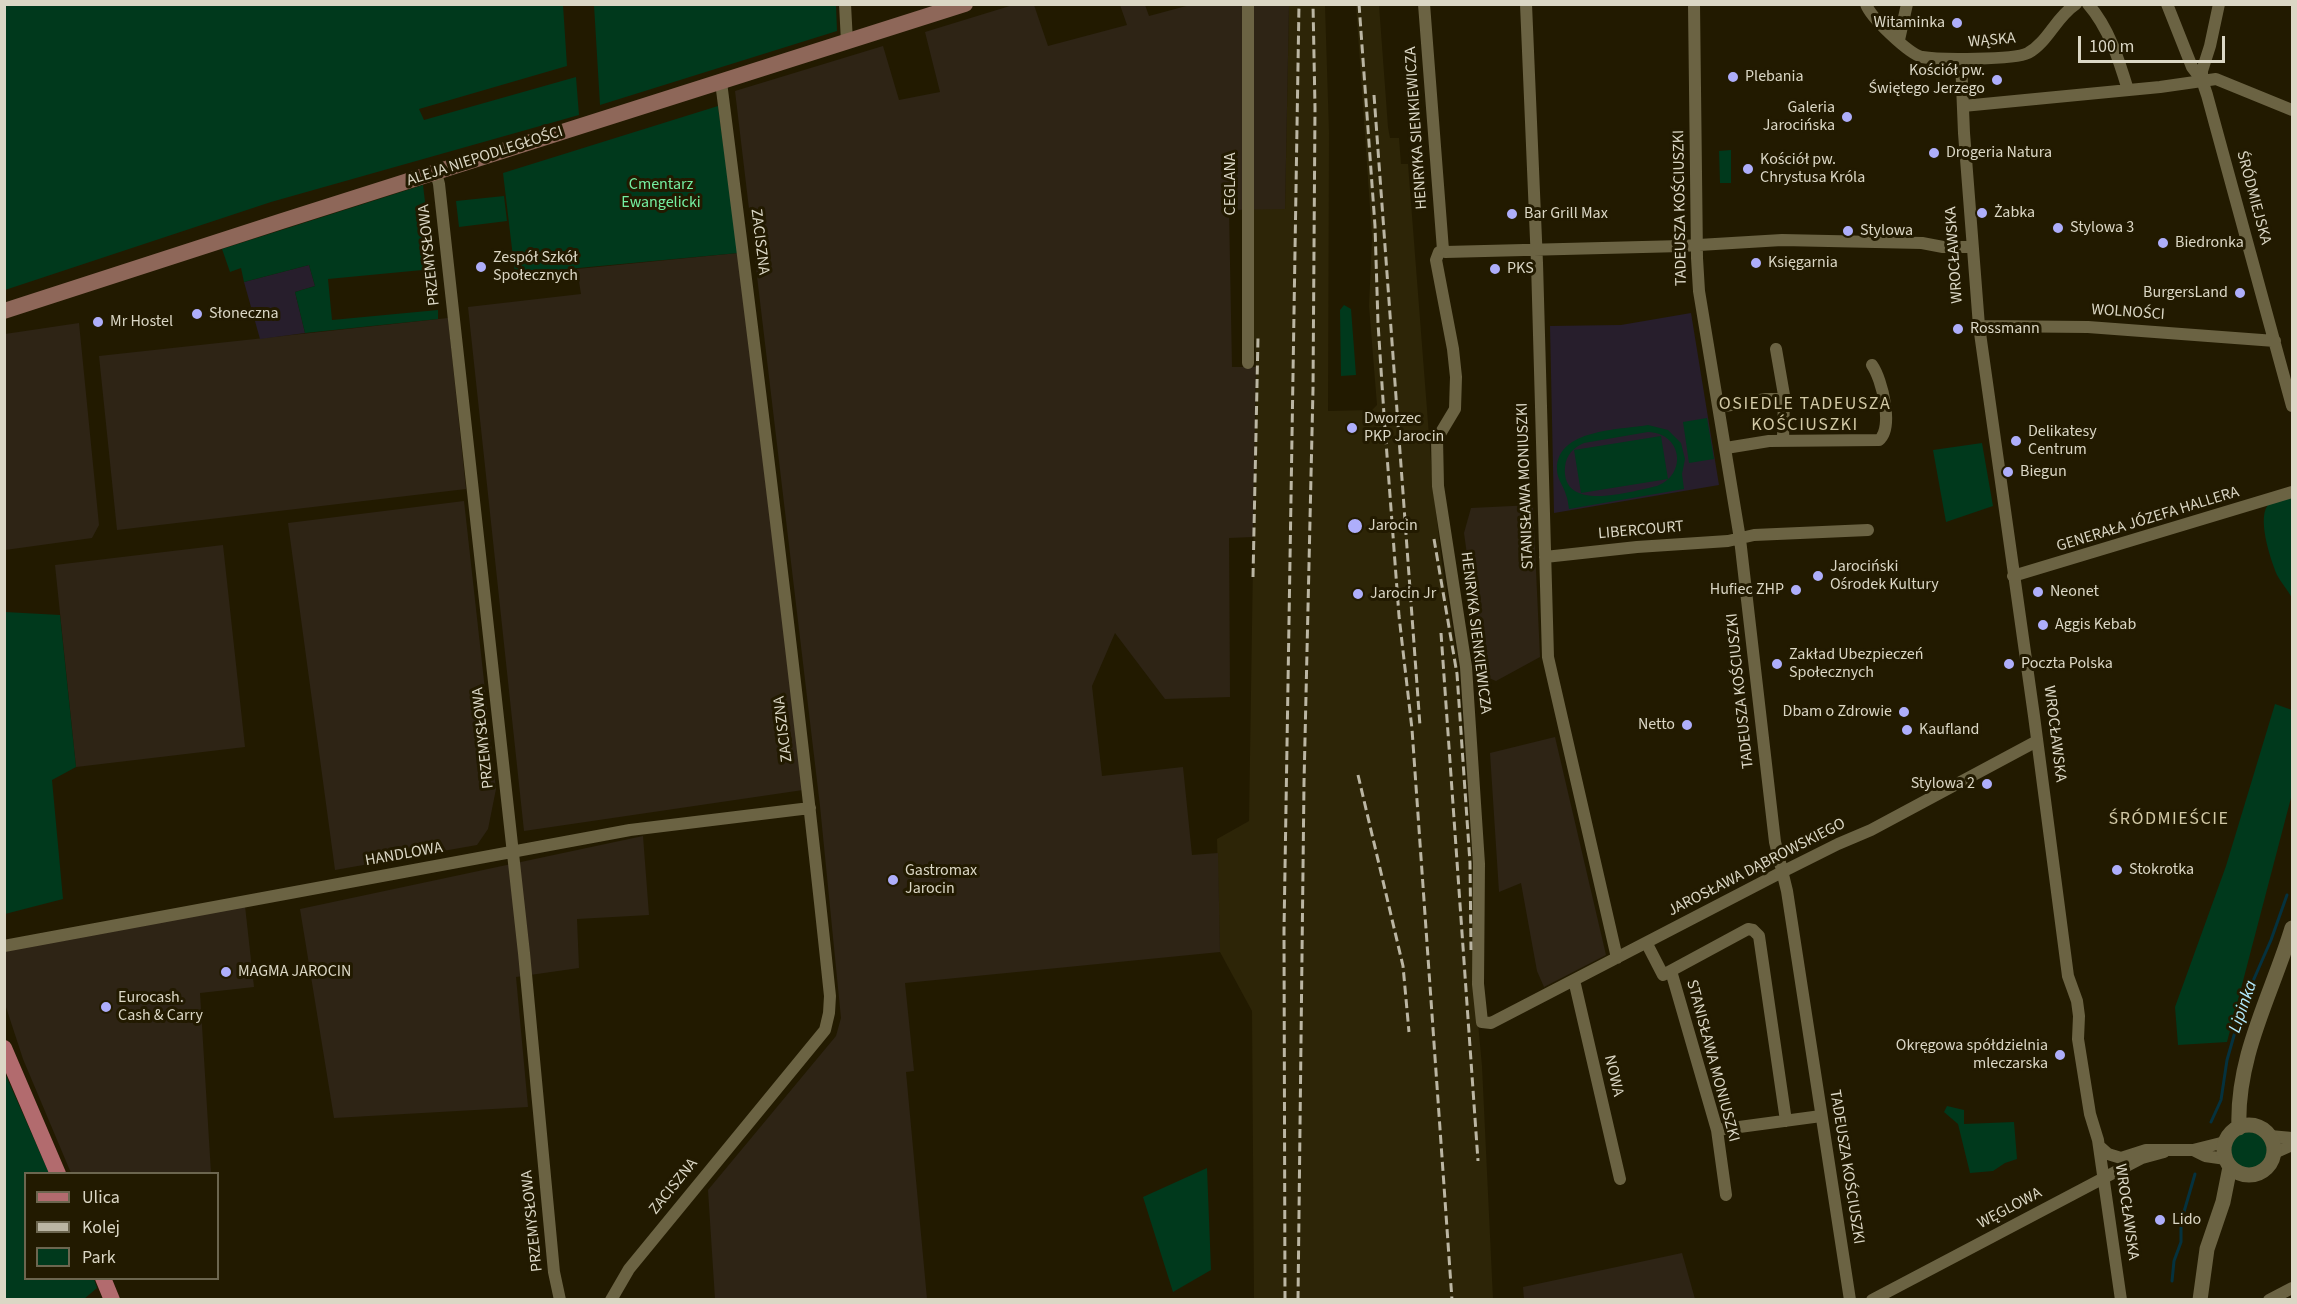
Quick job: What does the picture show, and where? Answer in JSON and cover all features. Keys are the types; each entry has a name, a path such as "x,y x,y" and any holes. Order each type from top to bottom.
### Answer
{"main road":[{"name":"ALEJA NIEPODLEGŁOŚCI","path":"4,311 965,4"},
{"path":"4,1048 58,1172"},
{"path":"104,1280 112,1299"}],"street":[{"path":"845,4 847,42"},
{"name":"CEGLANA","path":"1248,4 1248,363"},
{"name":"HENRYKA SIENKIEWICZA","path":"1424,4 1443,250 1439,252 1436,260 1456,377 1455,408 1437,439 1438,486 1466,667 1479,864 1478,984 1482,1022 1491,1023"},
{"name":"STANISŁAWA MONIUSZKI","path":"1526,4 1536,250 1547,637 1552,681 1617,958"},
{"name":"TADEUSZA KOŚCIUSZKI","path":"1694,4 1699,291 1740,539 1773,830 1787,891 1850,1299"},
{"name":"WĄSKA","path":"1866,4 1875,19 1907,48 1922,57 1961,60 2017,56 2028,53 2073,7"},
{"path":"1899,40 1907,4"},
{"path":"2088,4 2110,41 2128,90"},
{"name":"ŚRÓDMIEJSKA","path":"2167,4 2192,67 2202,80 2292,406"},
{"path":"2202,80 2203,66 2219,4"},
{"name":"WROCŁAWSKA","path":"1961,60 1979,326 2067,976 2077,1001 2078,1039 2090,1114 2099,1146 2121,1299"},
{"path":"1963,106 2216,79 2292,110"},
{"name":"ZACISZNA","path":"611,1299 629,1269 825,1030 829,1013 830,996 778,522 721,82"},
{"name":"PRZEMYSŁOWA","path":"436,173 513,852 554,1272 560,1299"},
{"path":"1443,250 1449,253 1782,240 1922,243 1943,247 1972,247"},
{"name":"WOLNOŚCI","path":"1979,326 2088,327 2275,341"},
{"path":"1776,349 1784,399 1783,440"},
{"path":"1726,448 1783,440 1872,442 1883,438 1886,432 1887,417 1876,372 1872,365"},
{"path":"1719,407 1766,399 1784,399"},
{"name":"GENERAŁA JÓZEFA HALLERA","path":"2013,576 2292,492"},
{"name":"LIBERCOURT","path":"1545,557 1637,547 1728,542 1754,535 1868,530"},
{"name":"JAROSŁAWA DĄBROWSKIEGO","path":"1491,1023 1782,872 1862,834 2037,741"},
{"name":"HANDLOWA","path":"4,946 630,830 810,808"},
{"path":"2246,1127 2241,1088 2245,1064 2292,928"},
{"path":"1647,944 1663,975 1748,929 1753,930 1759,936 1786,1121"},
{"name":"STANISŁAWA MONIUSZKI","path":"1671,971 1717,1130 1726,1195"},
{"name":"NOWA","path":"1574,980 1620,1179"},
{"path":"1717,1130 1821,1116"},
{"path":"2200,1299 2207,1249 2223,1202 2228,1163 2225,1142 2229,1136 2246,1127 2265,1132 2270,1137 2274,1153 2269,1165 2263,1170 2256,1174 2244,1174 2228,1163"},
{"path":"2270,1137 2292,1138"},
{"name":"WĘGLOWA","path":"2099,1146 2108,1154 2121,1158 2146,1150 2164,1152 2193,1150 2225,1142"},
{"path":"2274,1153 2292,1145"},
{"name":"WĘGLOWA","path":"2193,1150 2228,1163"},
{"name":"WĘGLOWA","path":"1872,1299 2142,1158 2164,1152"},
{"path":"2223,1202 2244,1174"},
{"path":"2269,1299 2292,1288"}],"shaded area":[{"path":"1013,5 1034,5 1048,46 1127,25 1120,5 1145,5 1149,16 1190,5 1289,5 1285,209 1229,210 1232,367 1256,367 1253,537 1229,538 1230,697 1165,699 1115,633 1092,686 1102,776 1183,767 1192,855 1218,853 1220,952 905,983 914,1071 906,1072 927,1299 715,1299 708,1190 836,1036 841,1018 820,806 735,91 883,46 899,100 940,92 925,32"},
{"path":"1289,5 1325,5 1329,133 1328,411 1372,410 1377,405 1369,306 1372,237 1356,5 1379,5 1390,138 1399,138 1401,164 1408,164 1433,487 1442,564 1458,663 1473,869 1473,968 1482,1066 1493,1299 1254,1299 1252,1011 1220,952 1217,839 1249,821 1256,367 1255,340 1252,337 1252,209 1285,209"},
{"path":"738,253 803,790 524,831 468,307 581,294 577,269"},
{"path":"309,265 315,286 295,292 305,333 260,339 244,282"},
{"path":"1691,313 1719,485 1554,513 1550,326 1621,325"},
{"path":"448,318 466,489 117,530 99,356"},
{"path":"79,323 99,525 92,538 5,550 5,334"},
{"path":"464,501 496,789 488,829 477,845 335,870 288,523"},
{"path":"1533,505 1540,657 1496,681 1484,676 1464,533 1471,508"},
{"path":"223,545 245,747 76,767 55,565"},
{"path":"1555,737 1606,955 1544,987 1537,971 1521,883 1499,892 1490,753"},
{"path":"643,836 649,915 577,919 579,968 516,977 528,1107 334,1118 300,909"},
{"path":"245,906 254,987 200,993 211,1172 71,1172 23,1059 5,1004 4,951"},
{"path":"1682,1253 1695,1299 1524,1299 1523,1287"}],"green space":[{"path":"4,5 563,5 567,66 419,109 424,120 576,77 579,115 271,202 5,290"},
{"path":"594,5 836,5 837,31 600,105"},
{"name":"Cmentarz Ewangelicki","path":"718,106 738,253 515,274 503,173"},
{"path":"1731,150 1731,183 1720,183 1719,151"},
{"path":"423,185 433,269 328,279 332,320 438,310 438,319 305,333 295,292 315,286 309,265 244,282 241,268 230,272 222,249"},
{"path":"504,196 507,221 459,227 456,201"},
{"path":"1344,305 1351,309 1356,375 1341,376 1340,310"},
{"path":"1707,418 1714,459 1689,463 1683,422"},
{"path":"1648,425 1668,430 1681,443 1685,459 1682,474 1684,489 1569,509 1557,469 1560,456 1567,446 1592,434","holes":["1648,432 1659,434 1674,446 1677,464 1667,480 1657,486 1600,496 1586,495 1574,490 1567,482 1565,467 1567,459 1571,452 1580,445"]},
{"path":"1661,436 1668,479 1581,493 1574,450"},
{"path":"1982,443 1993,506 1946,522 1933,450"},
{"path":"2292,497 2292,598 2274,568 2268,549 2264,517 2270,503"},
{"path":"5,612 60,615 76,767 52,780 63,899 5,914"},
{"path":"2275,704 2292,710 2292,794 2227,1042 2178,1045 2175,1007 2226,866"},
{"path":"4,1071 49,1172 24,1172 24,1280 94,1280 97,1288 84,1299 5,1299"},
{"path":"1947,1106 1964,1110 1964,1124 2014,1122 2017,1159 1993,1171 1970,1173 1958,1124 1944,1112"},
{"path":"2249,1132 2262,1137 2267,1150 2262,1163 2249,1168 2236,1163 2231,1150 2236,1137"},
{"path":"1207,1168 1211,1270 1173,1292 1143,1197"}],"waterway":[{"name":"Lipinka","path":"2211,1122 2221,1100 2227,1060 2243,1004 2271,940 2287,895"},
{"name":"Lipinka","path":"2172,1281 2174,1261 2181,1242 2181,1222 2195,1174"}],"railway":[{"path":"1285,1300 1284,931 1299,4"},
{"path":"1298,1300 1304,783 1313,389 1315,108 1313,4"},
{"path":"1359,4 1375,226 1384,415 1399,616 1412,729 1452,1300"},
{"path":"1374,95 1420,726"},
{"path":"1253,577 1258,337"},
{"path":"1434,539 1457,674 1470,863 1471,950"},
{"path":"1441,633 1478,1161"},
{"path":"1358,775 1403,966 1409,1032"}],"place":[{"name":"Witaminka","path":"1957,23"},
{"name":"Plebania","path":"1733,77"},
{"name":"Kościół pw. Świętego Jerzego","path":"1997,80"},
{"name":"Galeria Jarocińska","path":"1847,117"},
{"name":"Drogeria Natura","path":"1934,153"},
{"name":"Kościół pw. Chrystusa Króla","path":"1748,169"},
{"name":"Żabka","path":"1982,213"},
{"name":"Bar Grill Max","path":"1512,214"},
{"name":"Stylowa 3","path":"2058,228"},
{"name":"Stylowa","path":"1848,231"},
{"name":"Biedronka","path":"2163,243"},
{"name":"Księgarnia","path":"1756,263"},
{"name":"Zespół Szkół Społecznych","path":"481,267"},
{"name":"PKS","path":"1495,269"},
{"name":"BurgersLand","path":"2240,293"},
{"name":"Słoneczna","path":"197,314"},
{"name":"Mr Hostel","path":"98,322"},
{"name":"Rossmann","path":"1958,329"},
{"name":"Dworzec PKP Jarocin","path":"1352,428"},
{"name":"Delikatesy Centrum","path":"2016,441"},
{"name":"Biegun","path":"2008,472"},
{"name":"Jarocin","path":"1355,526"},
{"name":"Jarociński Ośrodek Kultury","path":"1818,576"},
{"name":"Hufiec ZHP","path":"1796,590"},
{"name":"Neonet","path":"2038,592"},
{"name":"Jarocin Jr","path":"1358,594"},
{"name":"Aggis Kebab","path":"2043,625"},
{"name":"Zakład Ubezpieczeń Społecznych","path":"1777,664"},
{"name":"Poczta Polska","path":"2009,664"},
{"name":"Dbam o Zdrowie","path":"1904,712"},
{"name":"Netto","path":"1687,725"},
{"name":"Kaufland","path":"1907,730"},
{"name":"Stylowa 2","path":"1987,784"},
{"name":"Stokrotka","path":"2117,870"},
{"name":"Gastromax Jarocin","path":"893,880"},
{"name":"MAGMA JAROCIN","path":"226,972"},
{"name":"Eurocash. Cash & Carry","path":"106,1007"},
{"name":"Okręgowa spółdzielnia mleczarska","path":"2060,1055"},
{"name":"Lido","path":"2160,1220"}],"district":[{"name":"OSIEDLE TADEUSZA KOŚCIUSZKI","path":"1805,415"},
{"name":"ŚRÓDMIEŚCIE","path":"2169,820"}]}
